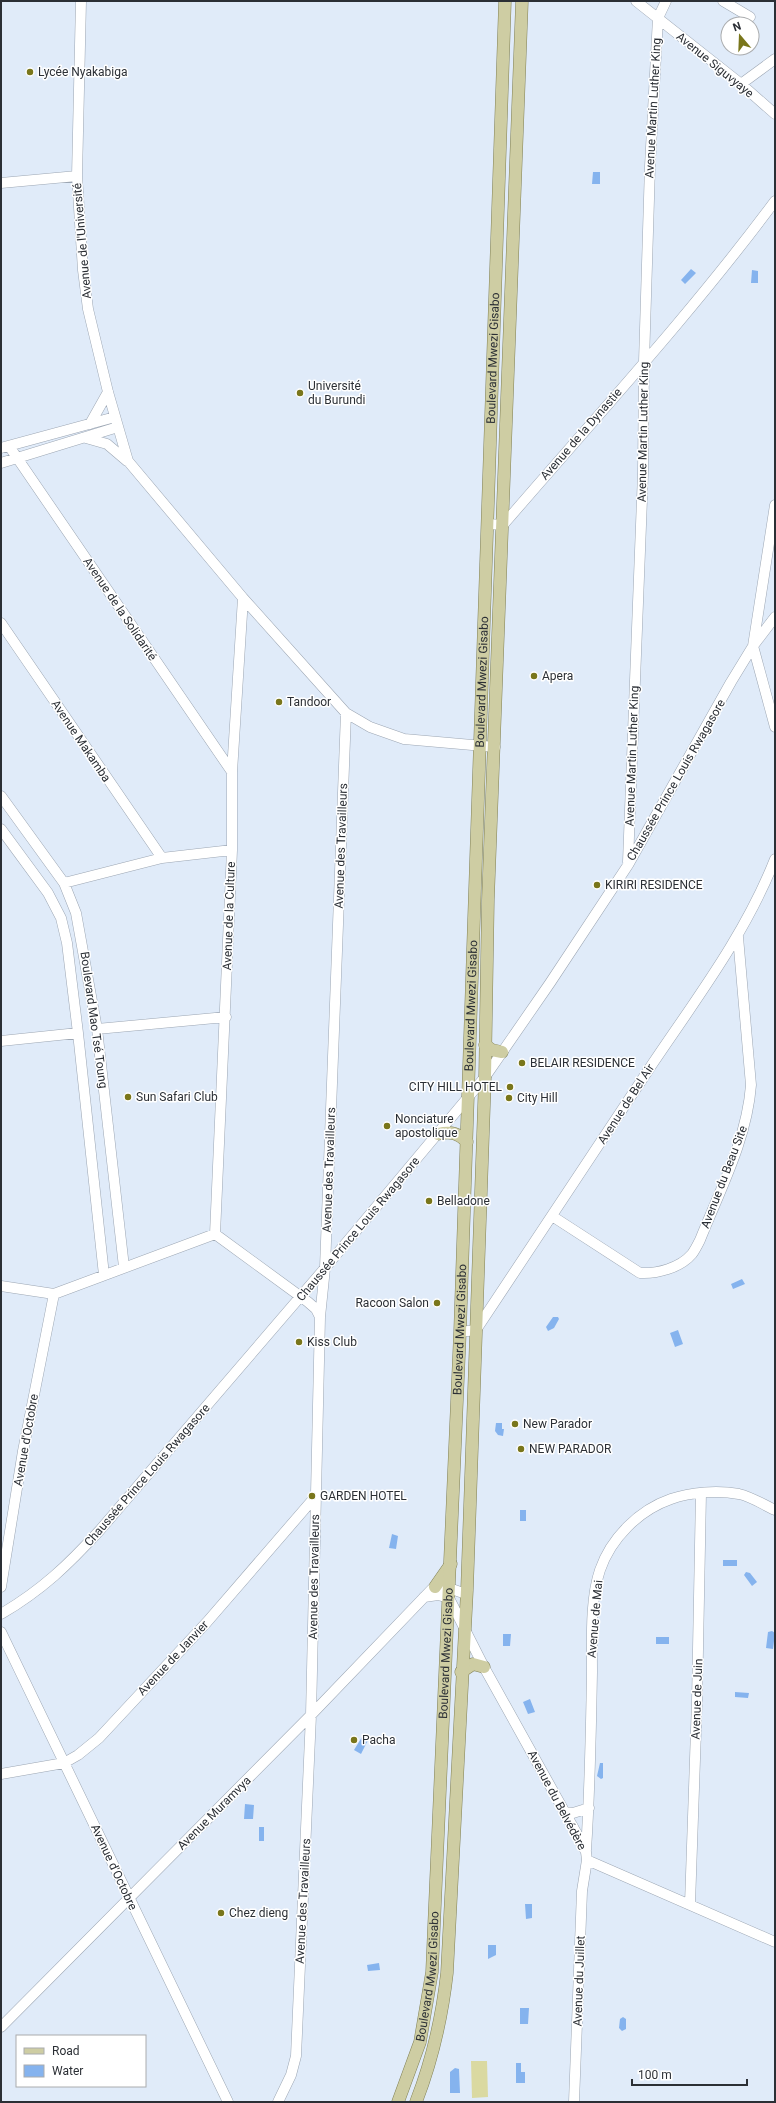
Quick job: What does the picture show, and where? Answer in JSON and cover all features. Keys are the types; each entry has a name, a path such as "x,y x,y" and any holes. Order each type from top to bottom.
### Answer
{"main road":[{"name":"Boulevard Mwezi Gisabo","path":"398,2102 420,2042 430,1993 438,1847 451,1563 469,1098 479,746 488,524 505,1"},
{"name":"Boulevard Mwezi Gisabo","path":"416,2102 430,2062 445,1991 461,1672 465,1626 485,1077 488,900 495,747 522,1"},
{"path":"495,310 510,312"},
{"path":"474,899 488,900"},
{"path":"485,1045 492,1050 502,1052"},
{"path":"438,1134 447,1132 456,1134 467,1142"},
{"path":"435,1587 451,1563"},
{"path":"461,1672 473,1664 484,1667"},
{"path":"438,1847 453,1848"}],"street":[{"path":"77,176 81,1"},
{"name":"Avenue Siguvyaye","path":"636,1 741,84 775,114"},
{"name":"Avenue Martin Luther King","path":"628,865 643,473 644,362 650,166 658,18 666,1"},
{"path":"723,1 748,16"},
{"path":"741,84 775,59"},
{"name":"Avenue de l'Université","path":"1,183 77,176 84,284 88,309 108,392 128,461"},
{"name":"Avenue de la Dynastie","path":"503,525 644,362 747,238 775,201"},
{"path":"90,424 108,392"},
{"path":"5,447 115,416"},
{"path":"1,463 118,427"},
{"path":"86,438 107,444 128,461 243,598 346,713 370,727 404,739 495,747"},
{"name":"Avenue de la Solidarité","path":"5,447 17,458 232,772"},
{"path":"775,505 753,646 775,727"},
{"path":"488,524 503,525"},
{"name":"Avenue de la Culture","path":"215,1234 226,1018 232,850 232,772 243,598"},
{"name":"Chaussée Prince Louis Rwagasore","path":"1,1614 46,1584 70,1563 325,1268 469,1098 550,983 628,865 753,646 775,617"},
{"name":"Avenue Makamba","path":"1,623 162,858"},
{"name":"Avenue des Travailleurs","path":"278,2102 291,2075 296,2056 311,1715 320,1317 325,1268 346,713"},
{"name":"Boulevard Mao Tsé Toung","path":"1,796 64,883 74,906 97,1030 124,1267"},
{"name":"Boulevard Mao Tsé Toung","path":"1,829 48,893 62,918 78,1033 104,1275"},
{"path":"64,883 162,858 232,850"},
{"name":"Avenue de Bel Air","path":"476,1330 738,937 775,860"},
{"name":"Avenue du Beau Site","path":"552,1216 640,1273 651,1274 666,1270 681,1263 692,1254 700,1240 739,1143 746,1123 750,1104 751,1086 738,937"},
{"path":"97,1030 226,1018"},
{"path":"1,1042 78,1033"},
{"path":"1,1286 54,1294 215,1234 316,1309 320,1317"},
{"name":"Avenue d'Octobre","path":"1,1587 23,1451 54,1294"},
{"path":"460,1332 476,1330"},
{"name":"Avenue de Mai","path":"586,1856 589,1808 592,1638 596,1588 600,1570 618,1538 644,1513 662,1502 683,1495 701,1493 740,1494 775,1510"},
{"name":"Avenue de Juin","path":"690,1904 697,1701 701,1493"},
{"name":"Avenue de Janvier","path":"1,1774 64,1763 78,1755 99,1738 207,1622 315,1497"},
{"path":"435,1587 449,1593 465,1626"},
{"name":"Avenue Muramvya","path":"1,2027 311,1715 435,1587"},
{"path":"424,1597 449,1593 466,1594"},
{"name":"Avenue du Belvédère","path":"465,1626 484,1667 565,1812 586,1856 775,1942"},
{"name":"Avenue d'Octobre","path":"1,1632 228,2102"},
{"path":"565,1812 573,1813 589,1808"},
{"name":"Avenue du Juillet","path":"574,2102 582,1891 586,1856"}],"shaded area":[{"path":"471,2061 487,2061 488,2097 472,2098"}],"water":[{"path":"593,172 600,172 600,184 592,184"},
{"path":"691,269 696,273 685,284 681,280"},
{"path":"752,270 758,271 758,283 751,283"},
{"path":"742,1279 745,1284 733,1289 731,1284"},
{"path":"553,1317 558,1317 559,1319 554,1328 548,1331 546,1327"},
{"path":"678,1330 683,1344 675,1347 670,1333"},
{"path":"496,1423 502,1423 502,1429 504,1429 503,1436 498,1435 495,1431"},
{"path":"520,1510 526,1510 526,1521 520,1521"},
{"path":"392,1534 398,1536 396,1549 389,1548"},
{"path":"723,1560 737,1560 737,1566 723,1566"},
{"path":"746,1572 750,1573 757,1582 752,1586 744,1575"},
{"path":"772,1631 775,1633 773,1649 766,1648 768,1632"},
{"path":"503,1634 511,1634 510,1646 503,1646"},
{"path":"656,1637 669,1637 669,1644 656,1644"},
{"path":"735,1692 749,1693 748,1698 735,1697"},
{"path":"530,1699 535,1712 528,1714 523,1702"},
{"path":"362,1737 368,1740 361,1754 354,1750"},
{"path":"600,1763 603,1763 603,1778 601,1779 597,1776"},
{"path":"245,1804 254,1805 253,1819 244,1819"},
{"path":"259,1827 264,1827 264,1841 259,1841"},
{"path":"525,1904 532,1904 532,1918 526,1919"},
{"path":"488,1945 496,1945 496,1955 488,1959"},
{"path":"379,1963 380,1970 368,1971 367,1965"},
{"path":"520,2008 529,2008 528,2024 520,2024"},
{"path":"623,2017 626,2019 626,2029 622,2031 619,2028 620,2019"},
{"path":"516,2063 521,2063 521,2072 525,2072 525,2083 516,2083"},
{"path":"455,2068 459,2069 460,2093 450,2093 450,2072"}],"place":[{"name":"Lycée Nyakabiga","path":"30,72"},
{"name":"Université du Burundi","path":"300,393"},
{"name":"Apera","path":"534,676"},
{"name":"Tandoor","path":"279,702"},
{"name":"KIRIRI RESIDENCE","path":"597,885"},
{"name":"BELAIR RESIDENCE","path":"522,1063"},
{"name":"CITY HILL HOTEL","path":"510,1087"},
{"name":"Sun Safari Club","path":"128,1097"},
{"name":"City Hill","path":"509,1098"},
{"name":"Nonciature apostolique","path":"387,1126"},
{"name":"Belladone","path":"429,1201"},
{"name":"Racoon Salon","path":"437,1303"},
{"name":"Kiss Club","path":"299,1342"},
{"name":"New Parador","path":"515,1424"},
{"name":"NEW PARADOR","path":"521,1449"},
{"name":"GARDEN HOTEL","path":"312,1496"},
{"name":"Pacha","path":"354,1740"},
{"name":"Chez dieng","path":"221,1913"}]}
